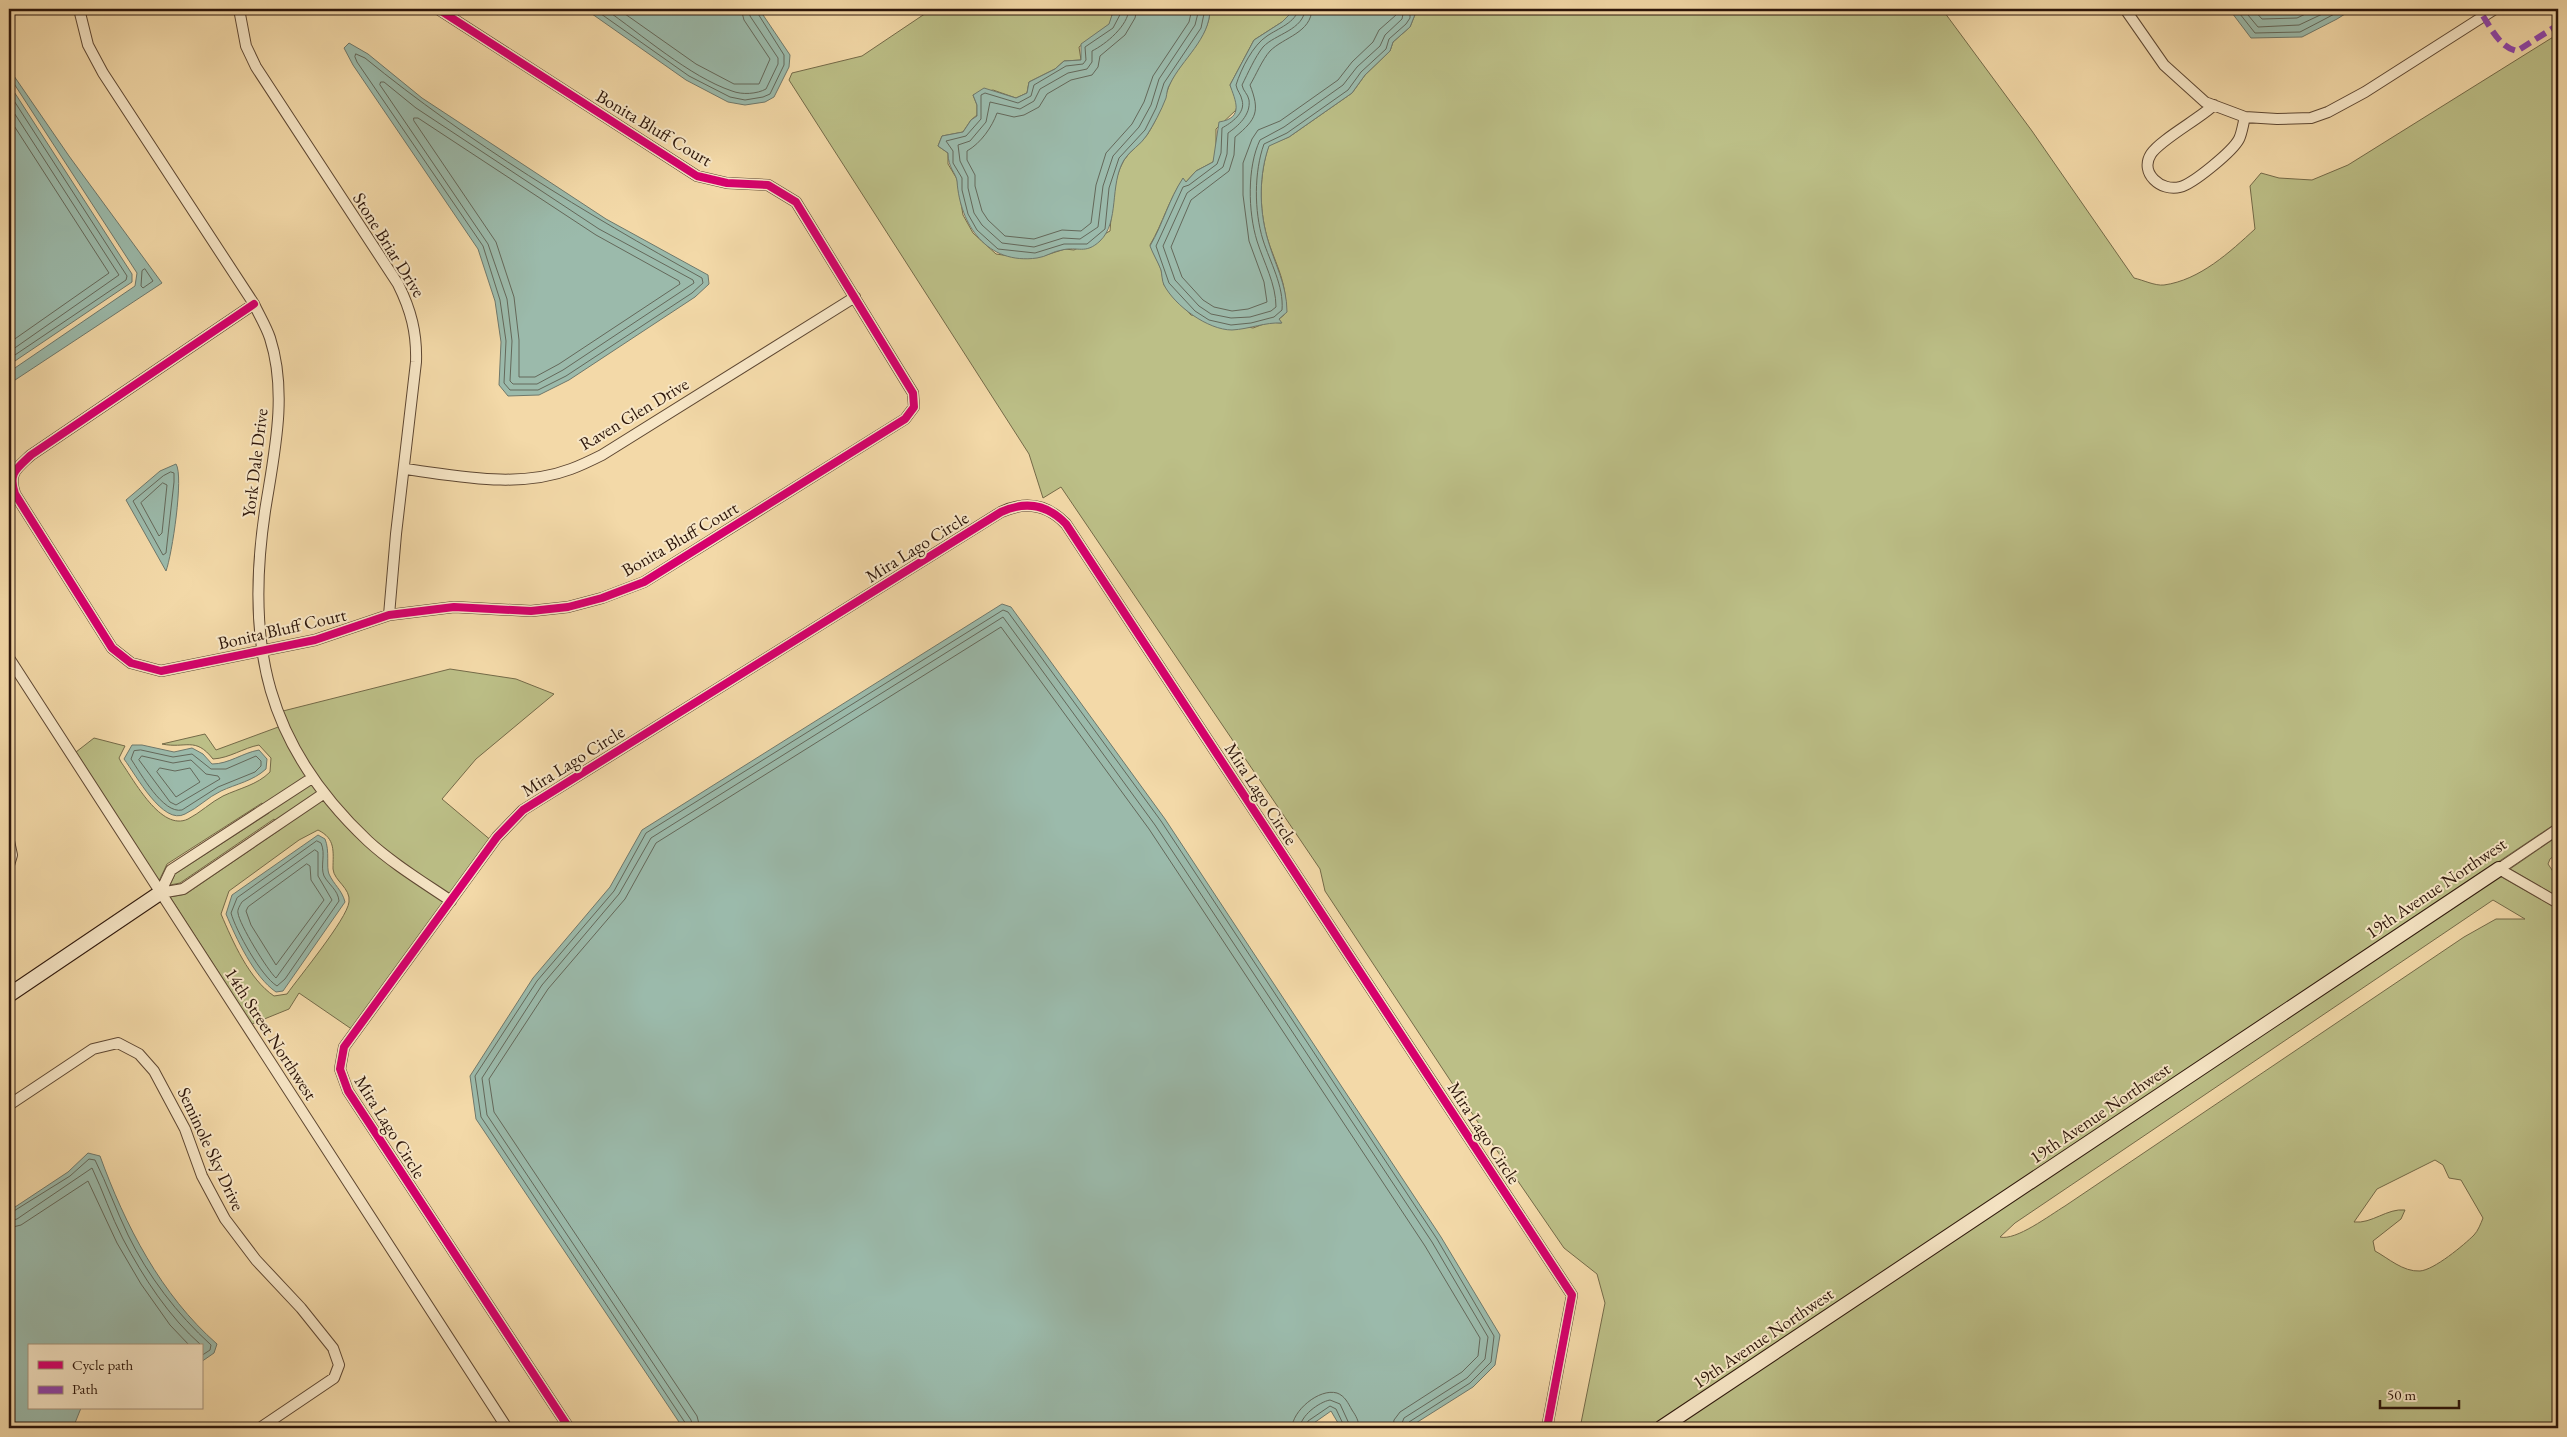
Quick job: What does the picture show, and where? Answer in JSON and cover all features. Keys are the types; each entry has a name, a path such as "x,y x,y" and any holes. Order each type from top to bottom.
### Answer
{"street":[{"name":"York Dale Drive","path":"79,9 88,45 103,73 254,304 270,338 278,373 279,402 276,440 259,556 257,596 261,650 270,690 288,738 323,794 369,842 450,901"},
{"name":"Stone Briar Drive","path":"239,9 246,46 256,67 398,284 410,307 417,339 389,615"},
{"name":"Bonita Bluff Court","path":"254,304 31,456 16,469 11,481 15,494 112,648 131,664 161,671 315,640 389,615 454,607 531,611 568,607 602,598 644,582 905,419 914,407 913,393 796,202 783,192 768,185 727,183 697,176 438,9"},
{"path":"2125,9 2164,65 2206,102 2245,117 2312,118 2328,112 2365,92 2495,9"},
{"path":"2214,104 2199,118 2158,145 2150,155 2147,165 2151,176 2158,183 2167,188 2181,187 2192,181 2232,149 2239,139 2245,117"},
{"name":"Raven Glen Drive","path":"404,469 512,480 570,470 602,455 855,297"},
{"name":"Mira Lago Circle","path":"569,1428 348,1091 342,1078 341,1057 348,1040 497,837 523,810 1001,512 1015,506 1028,505 1049,510 1066,524 1572,1295 1547,1428"},
{"name":"14th Street Northwest","path":"9,658 507,1428"},
{"path":"160,892 171,870 312,778"},
{"path":"9,995 160,892 182,889 323,794"},
{"name":"19th Avenue Northwest","path":"1661,1428 2558,829"},
{"path":"9,841 12,854 9,865"},
{"path":"2499,869 2558,903"},
{"name":"Seminole Sky Drive","path":"9,1105 93,1048 118,1043 139,1054 154,1071 185,1130 202,1176 225,1219 256,1260 318,1327 333,1348 339,1365 334,1378 260,1428"}],"green space":[{"path":"932,9 1120,9 1112,15 1110,24 1079,47 1081,60 1064,61 1055,69 1029,82 1027,93 1016,98 993,90 973,95 977,105 977,115 963,132 942,136 938,146 948,153 948,164 957,179 963,215 973,233 996,254 1023,258 1043,256 1065,249 1074,250 1110,231 1113,195 1120,168 1126,156 1145,138 1151,129 1174,76 1205,30 1209,20 1210,9 1295,9 1282,22 1254,40 1230,85 1238,102 1236,110 1216,129 1216,152 1213,162 1196,171 1186,182 1183,179 1150,245 1161,269 1164,285 1191,315 1253,328 1269,322 1281,323 1279,319 1284,315 1285,305 1281,276 1267,237 1261,203 1263,168 1269,145 1289,137 1352,93 1365,75 1390,51 1393,42 1410,27 1416,12 1413,9 1942,9 2032,131 2134,278 2160,285 2190,277 2214,264 2255,229 2250,186 2261,173 2279,178 2312,180 2348,165 2558,34 2558,822 1650,1428 1580,1428 1605,1303 1597,1274 1564,1248 1491,1142 1325,891 1320,869 1061,487 1043,498 1029,454 789,80 792,73 862,56"},
{"path":"450,669 516,679 554,694 476,759 442,799 493,842 353,1030 299,993 289,1009 252,1024 170,897 186,894 281,829 274,819 180,883 170,885 175,874 269,813 262,803 167,864 159,881 76,752 94,738 125,746 119,758 141,791 158,811 168,818 178,821 188,819 223,796 260,780 270,772 271,758 259,745 225,757 213,759 207,752 195,745 162,744 205,734 216,750 281,726 279,712","holes":["318,830 331,842 334,873 345,889 349,902 332,934 287,994 274,996 265,989 249,970 236,948 221,914 229,891 299,840"]},
{"path":"2558,836 2558,853 2550,859 2548,864 2558,879 2558,897 2510,869"},
{"path":"2500,876 2558,909 2558,1428 1672,1428","holes":["2493,900 2525,919 2496,919 2464,937 2042,1221 2015,1235 2000,1237 2015,1223","2435,1160 2443,1165 2449,1178 2461,1180 2483,1218 2475,1233 2456,1251 2426,1270 2414,1271 2396,1264 2375,1251 2373,1241 2401,1219 2405,1210 2392,1211 2367,1221 2354,1222 2377,1189"]}],"water":[{"path":"585,9 759,9 790,55 789,67 774,97 765,102 745,105 728,102 686,80"},
{"path":"1120,9 1210,9 1209,20 1201,39 1175,75 1169,86 1160,113 1145,139 1129,153 1119,170 1110,224 1100,241 1090,248 1068,249 1037,258 1019,259 1004,255 979,239 970,227 959,197 956,178 949,163 948,153 938,146 942,136 963,132 971,120 977,116 977,105 973,95 984,88 1016,98 1027,93 1029,82 1055,69 1064,61 1081,60 1081,44 1109,24 1112,15"},
{"path":"1295,9 1413,9 1416,12 1410,27 1393,42 1390,51 1365,75 1352,93 1289,137 1269,146 1263,168 1261,203 1264,226 1285,292 1287,312 1279,319 1282,323 1232,330 1223,329 1203,321 1176,301 1164,285 1161,270 1150,246 1183,178 1186,182 1196,171 1213,162 1219,122 1232,117 1236,108 1236,102 1230,85 1254,40 1282,22"},
{"path":"2229,9 2353,9 2302,37 2251,38"},
{"path":"349,43 368,54 422,98 606,219 708,275 709,284 695,297 569,380 539,395 508,396 499,385 501,342 495,301 478,249 353,65 344,48"},
{"path":"9,65 13,67 14,76 69,156 162,283 9,384 9,372 135,286 137,273 9,76"},
{"path":"9,84 132,274 132,282 9,365"},
{"path":"176,464 179,484 178,499 174,533 166,571 126,500 160,471"},
{"path":"1002,604 1011,607 1165,819 1441,1237 1500,1335 1495,1365 1473,1387 1408,1428 1341,1428 1331,1411 1311,1425 1312,1428 683,1428 476,1119 470,1076 533,978 610,887 642,830"},
{"path":"132,745 142,745 174,752 192,748 203,754 212,764 218,764 259,750 267,759 266,769 250,779 216,793 190,812 177,816 168,813 159,806 124,759"},
{"path":"318,835 325,839 329,874 345,902 283,991 276,992 260,977 253,967 240,945 226,914 232,895"},
{"path":"88,1153 100,1156 121,1208 147,1258 179,1304 217,1344 214,1353 202,1361 202,1344 28,1344 28,1410 80,1410 73,1428 9,1428 9,1211 68,1172"}],"marked path":[{"path":"2483,16 2501,42 2517,51 2558,25"}],"cycle path":[{"path":"254,304 31,455 13,476 12,481 15,494 112,648 131,663 161,671 315,640 389,615 454,607 531,611 568,607 602,598 644,582 905,419 914,407 913,393 796,202 768,185 727,183 697,176 438,9"},
{"path":"569,1428 348,1091 340,1069 344,1047 497,837 523,810 1001,512 1019,506 1035,506 1051,512 1066,524 1572,1295 1547,1428"}]}
